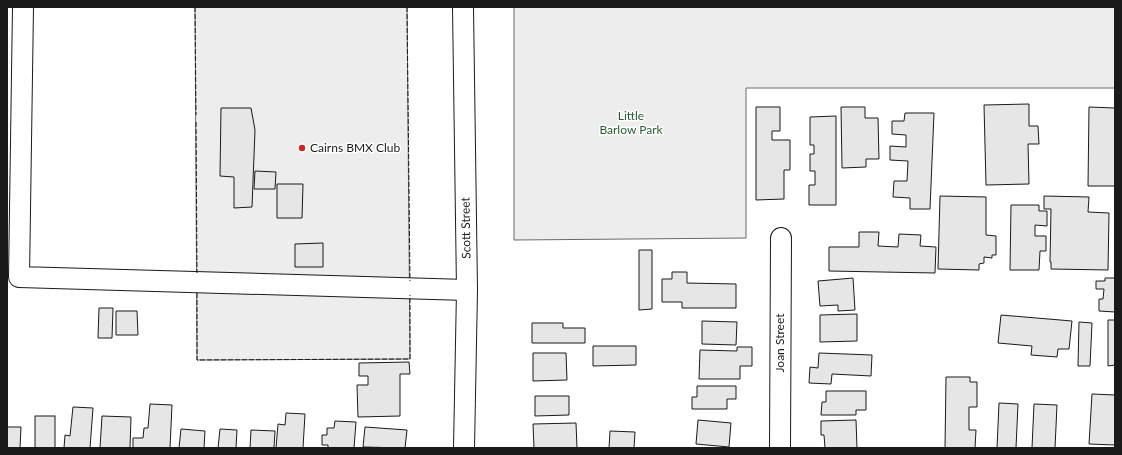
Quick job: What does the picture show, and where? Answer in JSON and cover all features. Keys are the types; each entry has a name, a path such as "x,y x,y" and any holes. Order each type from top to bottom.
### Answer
{"street":[{"path":"23,7 19,277 467,290"},
{"name":"Scott Street","path":"463,7 467,290 464,448"},
{"name":"Joan Street","path":"780,448 781,238"}],"shaded area":[{"name":"Cairns BMX Club","path":"195,7 407,7 410,359 197,360"},
{"name":"Little Barlow Park","path":"514,7 1115,7 1115,88 746,88 746,238 514,240"}],"building":[{"path":"1029,104 1029,126 1038,126 1039,144 1028,144 1029,184 986,185 984,105"},
{"path":"756,107 780,107 780,131 772,131 772,140 790,140 790,170 784,170 784,199 756,200"},
{"path":"841,107 865,107 865,118 878,118 879,159 866,159 866,167 842,168"},
{"path":"1089,107 1115,108 1115,186 1088,186"},
{"path":"221,108 251,108 255,130 252,207 234,208 234,177 220,176"},
{"path":"905,113 934,113 930,209 910,209 910,198 893,197 894,181 907,181 908,161 890,160 890,146 906,147 906,135 892,134 892,121 904,121"},
{"path":"836,116 836,205 809,205 809,185 815,185 815,171 810,171 810,154 814,154 814,145 810,145 810,117"},
{"path":"255,171 276,172 275,189 254,189"},
{"path":"277,184 303,184 302,218 277,218"},
{"path":"940,196 986,197 986,235 996,236 996,255 992,255 992,258 984,257 984,263 979,264 979,270 938,269"},
{"path":"1044,196 1089,197 1088,212 1109,213 1108,270 1051,269 1051,209 1044,209"},
{"path":"1011,205 1039,205 1039,211 1047,211 1047,226 1035,225 1035,236 1046,236 1046,251 1040,251 1039,270 1010,270"},
{"path":"859,232 879,232 878,246 898,247 899,234 921,235 920,246 936,247 935,273 829,271 829,247 859,247"},
{"path":"323,243 323,267 295,267 295,244"},
{"path":"639,250 652,250 652,309 639,310"},
{"path":"672,272 687,272 687,283 736,284 736,308 682,308 682,302 662,302 662,279 672,279"},
{"path":"853,278 855,310 838,311 838,305 820,306 818,281"},
{"path":"1105,278 1115,278 1115,312 1099,311 1099,299 1103,299 1104,289 1096,289 1096,281 1105,281"},
{"path":"99,308 113,308 112,338 98,338"},
{"path":"116,311 137,311 138,335 116,335"},
{"path":"857,314 857,341 820,342 820,315"},
{"path":"1001,315 1072,321 1069,349 1058,349 1057,357 1031,355 1032,346 998,343"},
{"path":"1108,320 1115,320 1115,365 1108,366"},
{"path":"702,321 737,322 736,345 702,344"},
{"path":"1079,322 1092,323 1090,366 1078,366"},
{"path":"532,323 563,323 563,328 585,328 585,343 532,343"},
{"path":"593,346 636,346 636,365 593,366"},
{"path":"737,347 752,347 752,366 740,366 740,379 699,379 700,350 737,351"},
{"path":"533,353 566,353 567,380 533,381"},
{"path":"819,353 872,355 871,376 832,374 831,384 809,383 810,367 818,368"},
{"path":"409,362 410,374 400,374 400,416 358,417 357,385 368,385 368,376 359,376 359,363"},
{"path":"946,377 970,377 970,382 977,382 977,407 969,407 969,430 976,430 975,448 945,448"},
{"path":"697,386 736,386 736,399 727,399 727,409 692,409 692,397 697,397"},
{"path":"826,391 866,391 866,410 856,410 856,415 821,415 822,402 826,402"},
{"path":"1092,394 1115,395 1115,445 1089,444"},
{"path":"535,396 569,396 569,415 535,416"},
{"path":"999,403 1018,404 1016,448 997,448"},
{"path":"150,404 172,405 170,448 133,448 133,438 143,438 144,428 148,428"},
{"path":"1034,404 1057,405 1055,448 1032,448"},
{"path":"73,407 93,408 90,448 64,448 65,435 70,436"},
{"path":"286,413 305,414 303,448 276,448 278,424 285,425"},
{"path":"35,416 55,416 55,448 35,448"},
{"path":"102,416 131,417 130,448 100,448"},
{"path":"698,420 731,423 729,447 696,444"},
{"path":"856,420 857,448 825,448 824,435 821,435 821,421"},
{"path":"335,421 356,422 354,448 328,448 328,445 322,445 322,435 327,435 327,428 334,428"},
{"path":"576,423 577,448 534,448 533,424"},
{"path":"7,427 21,427 20,448 7,448"},
{"path":"365,427 407,430 405,448 363,447"},
{"path":"181,429 205,431 204,448 179,448"},
{"path":"220,429 237,430 236,448 218,448"},
{"path":"251,430 275,431 274,448 250,448"},
{"path":"610,431 635,432 634,448 609,448"}],"fence":[{"path":"195,7 196,115"},
{"path":"407,7 410,281"},
{"path":"196,122 197,273"},
{"path":"197,293 197,360 410,359 410,295"}],"place":[{"name":"Cairns BMX Club","path":"302,148"}]}
